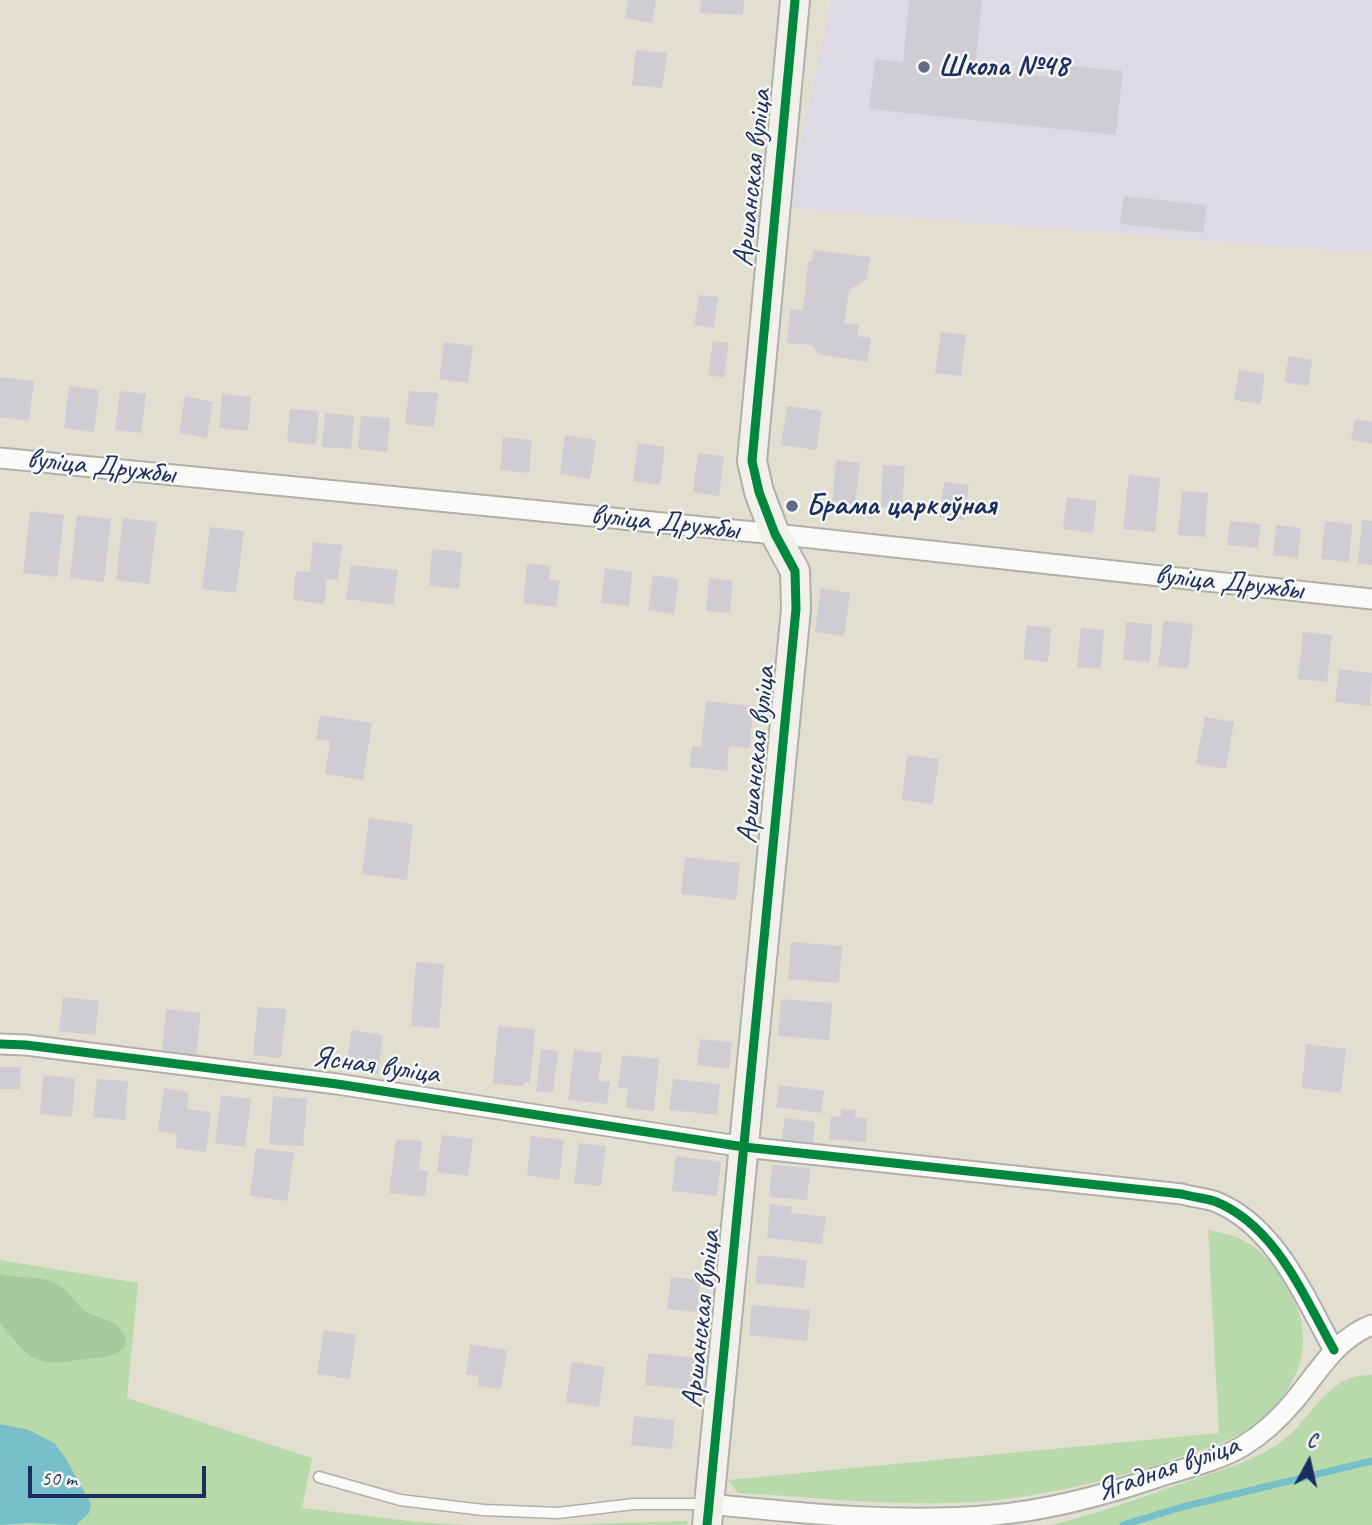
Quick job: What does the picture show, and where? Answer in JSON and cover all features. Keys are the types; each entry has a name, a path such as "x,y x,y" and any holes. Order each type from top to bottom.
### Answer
{"street":[{"name":"Аршанская вуліца","path":"707,1517 796,609 795,571 775,534 759,492 752,461 795,0"},
{"name":"вуліца Дружбы","path":"0,457 775,534 1372,599"},
{"name":"Ясная вуліца","path":"0,1044 39,1046 337,1084 744,1147 1182,1194 1214,1202 1242,1217 1271,1245 1334,1350"},
{"name":"Ягадная вуліца","path":"707,1517 813,1514 924,1518 994,1515 1061,1505 1133,1486 1240,1448 1269,1428 1346,1338 1372,1325"}],"lane":[{"path":"319,1477 400,1500 483,1510 558,1513 634,1504 707,1517"}],"shaded area":[{"path":"831,0 1372,0 1372,254 787,208"}],"green space":[{"path":"1208,1230 1239,1238 1260,1252 1287,1286 1302,1323 1301,1359 1286,1392 1261,1419 1231,1439 1097,1482 1039,1494 980,1501 897,1503 738,1493 728,1480 1219,1433"},
{"path":"0,1260 138,1283 127,1398 312,1458 302,1508 417,1522 468,1525 0,1525"},
{"path":"0,1274 58,1284 84,1310 118,1326 125,1345 115,1354 100,1358 54,1363 34,1358 24,1351 0,1324"},
{"path":"1372,1375 1372,1525 1050,1525 1117,1506 1255,1457 1289,1435 1331,1390 1342,1382 1356,1376"},
{"path":"688,1521 687,1525 551,1525"}],"water":[{"path":"0,1424 29,1430 54,1443 65,1457 91,1504 89,1513 76,1525 0,1525"}],"building":[{"path":"628,0 656,0 652,23 625,18"},
{"path":"701,0 744,0 743,15 700,13"},
{"name":"Школа №48","path":"909,0 982,0 975,69 1059,78 1061,65 1123,71 1116,135 869,109 875,59 903,62"},
{"path":"636,50 667,53 662,88 632,85"},
{"path":"1124,196 1207,205 1203,233 1120,224"},
{"path":"813,250 870,257 867,279 849,290 844,323 859,325 857,336 871,338 867,362 819,354 812,345 787,343 790,309 803,310 808,262 812,261"},
{"path":"699,295 718,297 714,328 694,325"},
{"path":"941,332 966,335 961,376 935,373"},
{"path":"713,341 729,343 724,378 708,375"},
{"path":"444,342 473,346 468,383 439,379"},
{"path":"1289,356 1312,360 1308,386 1284,382"},
{"path":"1239,370 1265,374 1261,404 1234,400"},
{"path":"0,377 34,381 29,421 0,417"},
{"path":"69,386 99,390 94,432 64,428"},
{"path":"120,391 146,394 141,433 115,430"},
{"path":"409,391 438,393 434,427 405,424"},
{"path":"222,394 251,397 248,431 219,428"},
{"path":"185,396 213,402 207,438 179,433"},
{"path":"787,406 822,411 816,450 781,445"},
{"path":"290,409 319,411 316,445 287,442"},
{"path":"325,413 354,416 351,449 322,447"},
{"path":"361,416 390,418 387,452 358,449"},
{"path":"1355,419 1372,422 1372,444 1351,440"},
{"path":"565,435 596,440 590,479 560,474"},
{"path":"503,437 532,440 529,473 500,470"},
{"path":"638,443 665,447 660,485 633,481"},
{"path":"698,453 724,456 719,496 693,492"},
{"path":"836,460 860,463 855,505 832,502"},
{"path":"883,465 905,466 902,509 881,507"},
{"path":"1129,475 1160,478 1155,532 1123,529"},
{"path":"944,482 969,485 964,520 940,517"},
{"path":"1182,491 1208,493 1205,537 1178,535"},
{"path":"1067,497 1097,501 1093,533 1063,529"},
{"path":"30,511 64,515 57,577 23,573"},
{"path":"77,515 111,519 104,582 70,578"},
{"path":"123,518 157,522 149,584 116,580"},
{"path":"1362,520 1372,521 1372,565 1358,564"},
{"path":"1230,521 1261,524 1258,548 1227,545"},
{"path":"1325,521 1352,524 1349,562 1321,559"},
{"path":"1276,525 1301,528 1298,558 1273,555"},
{"path":"210,527 244,531 236,593 202,589"},
{"path":"313,542 342,545 338,580 327,579 324,604 293,600 296,571 310,572"},
{"path":"432,549 462,552 459,589 429,586"},
{"path":"527,563 550,566 549,579 560,581 556,607 523,603"},
{"path":"351,565 398,570 393,605 346,599"},
{"path":"605,568 632,572 629,606 601,603"},
{"path":"653,575 679,579 674,614 648,610"},
{"path":"709,578 733,581 730,613 706,611"},
{"path":"821,588 850,593 844,636 815,632"},
{"path":"1164,621 1193,624 1188,669 1158,666"},
{"path":"1126,622 1152,624 1150,662 1123,660"},
{"path":"1027,625 1051,628 1048,662 1023,659"},
{"path":"1081,628 1104,630 1101,669 1077,667"},
{"path":"1303,632 1332,635 1327,682 1298,679"},
{"path":"1339,669 1372,673 1370,706 1335,702"},
{"path":"706,701 753,706 750,748 729,746 727,771 690,767 692,746 701,747"},
{"path":"320,715 372,723 363,780 325,774 330,741 316,739"},
{"path":"1205,717 1234,722 1226,769 1196,764"},
{"path":"907,755 939,759 933,804 902,800"},
{"path":"369,818 413,824 407,880 362,874"},
{"path":"685,857 740,863 736,900 681,894"},
{"path":"791,942 842,946 839,983 788,979"},
{"path":"416,962 444,964 439,1028 411,1026"},
{"path":"63,997 99,1001 95,1035 59,1031"},
{"path":"781,999 832,1003 829,1040 778,1036"},
{"path":"258,1007 286,1009 281,1058 253,1055"},
{"path":"166,1009 201,1013 196,1055 162,1051"},
{"path":"498,1026 535,1029 530,1083 525,1083 524,1086 493,1084"},
{"path":"352,1030 383,1035 378,1074 346,1069"},
{"path":"700,1039 732,1042 729,1069 697,1065"},
{"path":"1306,1044 1346,1049 1341,1093 1302,1088"},
{"path":"541,1049 558,1051 553,1093 536,1091"},
{"path":"574,1050 602,1053 598,1080 610,1082 607,1104 568,1100"},
{"path":"622,1055 659,1059 654,1111 626,1108 628,1089 618,1088"},
{"path":"0,1067 21,1067 20,1089 0,1089"},
{"path":"43,1075 75,1078 72,1117 40,1114"},
{"path":"97,1079 128,1081 125,1120 93,1117"},
{"path":"673,1079 720,1084 717,1115 669,1110"},
{"path":"779,1085 824,1091 821,1113 776,1107"},
{"path":"164,1088 189,1092 187,1109 211,1112 206,1152 176,1148 177,1134 158,1131"},
{"path":"221,1095 251,1099 245,1147 215,1143"},
{"path":"273,1096 307,1099 303,1146 269,1144"},
{"path":"841,1109 856,1110 855,1117 867,1118 866,1142 829,1139 831,1116 841,1117"},
{"path":"785,1118 815,1122 813,1143 782,1140"},
{"path":"442,1135 473,1139 468,1176 437,1172"},
{"path":"531,1136 564,1140 559,1180 527,1175"},
{"path":"396,1139 422,1141 419,1170 428,1171 425,1197 389,1193"},
{"path":"579,1143 606,1146 601,1186 574,1183"},
{"path":"256,1148 294,1153 287,1201 250,1196"},
{"path":"676,1156 721,1162 717,1196 672,1191"},
{"path":"772,1165 810,1168 807,1200 769,1197"},
{"path":"770,1204 792,1207 791,1213 826,1217 822,1244 767,1238"},
{"path":"758,1255 807,1260 804,1288 755,1283"},
{"path":"671,1277 700,1280 697,1312 667,1309"},
{"path":"752,1305 810,1310 807,1341 749,1335"},
{"path":"324,1330 356,1335 350,1379 317,1374"},
{"path":"470,1344 507,1350 501,1389 478,1386 479,1376 466,1374"},
{"path":"648,1353 696,1358 692,1390 645,1385"},
{"path":"572,1362 605,1367 599,1407 566,1402"},
{"path":"634,1416 674,1420 672,1449 631,1445"}],"waterway":[{"path":"1123,1525 1182,1507 1372,1461"}],"cycle path":[{"path":"707,1525 796,609 795,571 775,534 759,492 752,461 795,0"},
{"path":"0,1044 337,1084 744,1147 1182,1194 1210,1200 1236,1212 1255,1227 1271,1245 1299,1286 1334,1350"}],"place":[{"name":"Школа №48","path":"924,67"},
{"name":"Брама царкоўная","path":"792,506"}]}
